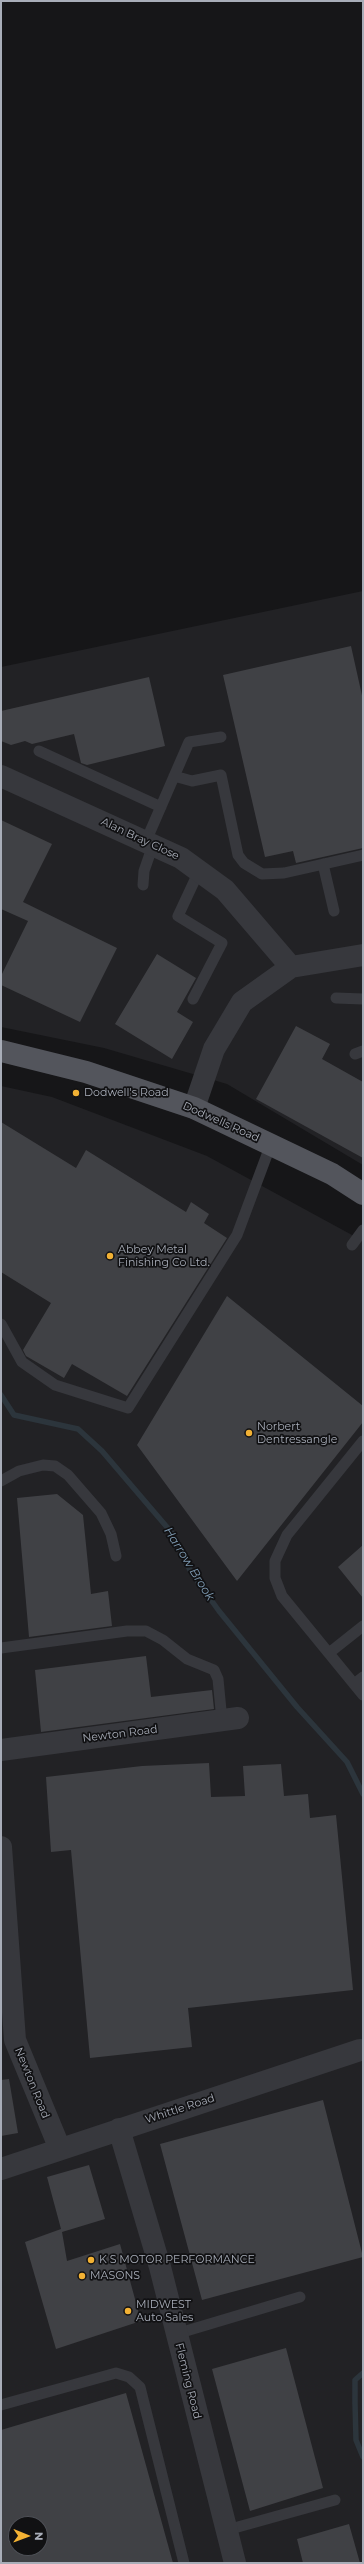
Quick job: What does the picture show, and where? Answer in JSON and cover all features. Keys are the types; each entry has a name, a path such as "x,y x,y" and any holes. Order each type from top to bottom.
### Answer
{"main road":[{"name":"Dodwells Road","path":"1,1051 86,1072 194,1108 332,1174 363,1194"}],"street":[{"name":"Alan Bray Close","path":"1,776 181,858 225,890 291,967"},
{"path":"194,1108 214,1049 242,1002 291,967 363,955"},
{"name":"Newton Road","path":"1,1750 230,1720"},
{"name":"Newton Road","path":"1,1847 15,2040 60,2149"},
{"name":"Whittle Road","path":"1,2169 118,2129 361,2051"},
{"name":"Fleming Road","path":"118,2129 160,2267 235,2563"}],"lane":[{"path":"143,885 149,843 161,807 189,742 222,737"},
{"path":"39,751 161,807"},
{"path":"174,776 192,781 220,775 238,855 244,863 262,874 284,873 363,855"},
{"path":"323,864 334,911"},
{"path":"193,999 222,943 178,916 199,871"},
{"path":"336,998 363,998"},
{"path":"1,1324 22,1362 55,1385 128,1408 237,1235 272,1144"},
{"path":"352,1245 363,1230"},
{"path":"363,1441 286,1534 275,1561 275,1578 282,1596 329,1653 359,1681 363,1695"},
{"path":"1,1482 19,1471 43,1465 54,1466 68,1475 101,1513 111,1534 116,1556"},
{"path":"329,1653 363,1626"},
{"path":"1,1648 127,1631 146,1631 163,1640 188,1659 214,1670 230,1720"},
{"path":"176,2334 300,2297"},
{"path":"1,2405 116,2373 129,2377 140,2387 184,2563"},
{"path":"227,2530 335,2500"}],"shaded area":[{"path":"363,591 363,1165 227,1084 104,1048 1,1027 1,667"},
{"path":"1,1086 52,1097 207,1156 363,1241 363,2563 1,2563"}],"building":[{"path":"351,646 363,700 363,848 296,863 293,851 265,857 223,675"},
{"path":"149,677 165,746 87,765 81,763 74,734 32,744 25,741 11,745 1,741 1,711"},
{"path":"1,820 52,844 23,902 117,948 80,1022 1,985 1,976 28,921 1,909"},
{"path":"157,954 196,978 177,1012 193,1022 172,1059 115,1024"},
{"path":"296,1026 330,1044 322,1059 363,1082 363,1158 256,1099"},
{"name":"Abbey Metal Finishing Co Ltd.","path":"1,1122 76,1168 86,1150 186,1212 191,1202 209,1214 204,1223 227,1238 127,1396 72,1364 64,1378 26,1356 23,1350 51,1303 1,1272"},
{"name":"Norbert Dentressangle","path":"227,1296 363,1406 363,1422 237,1581 137,1445"},
{"path":"57,1494 83,1515 91,1594 108,1591 112,1626 29,1637 17,1498"},
{"path":"363,1545 363,1598 338,1567"},
{"path":"146,1656 151,1697 212,1690 214,1709 41,1732 35,1670"},
{"path":"209,1763 211,1797 245,1796 243,1766 281,1764 284,1796 308,1794 310,1818 336,1815 353,1990 188,2008 192,2047 90,2058 71,1850 51,1852 46,1777 142,1766"},
{"path":"9,2079 18,2133 1,2136 1,2080"},
{"path":"323,2100 363,2257 202,2300 160,2144"},
{"name":"MASONS","path":"89,2165 105,2219 62,2232 67,2261 120,2244 141,2321 56,2349 25,2242 61,2229 47,2177"},
{"path":"286,2348 323,2488 250,2511 212,2369"},
{"path":"126,2393 173,2563 1,2563 1,2430"},
{"path":"349,2524 360,2563 303,2563 297,2539"}],"waterway":[{"name":"Harrow Brook","path":"1,1395 14,1415 78,1429 102,1451 172,1533 191,1572 219,1611 297,1707 347,1762 363,1794"},
{"name":"Harrow Brook","path":"363,2373 355,2380 356,2440 363,2457"}],"place":[{"name":"Dodwell's Road","path":"76,1093"},
{"name":"Abbey Metal Finishing Co Ltd.","path":"110,1256"},
{"name":"Norbert Dentressangle","path":"249,1433"},
{"name":"K S MOTOR PERFORMANCE","path":"91,2260"},
{"name":"MASONS","path":"82,2276"},
{"name":"MIDWEST Auto Sales","path":"128,2311"}]}
